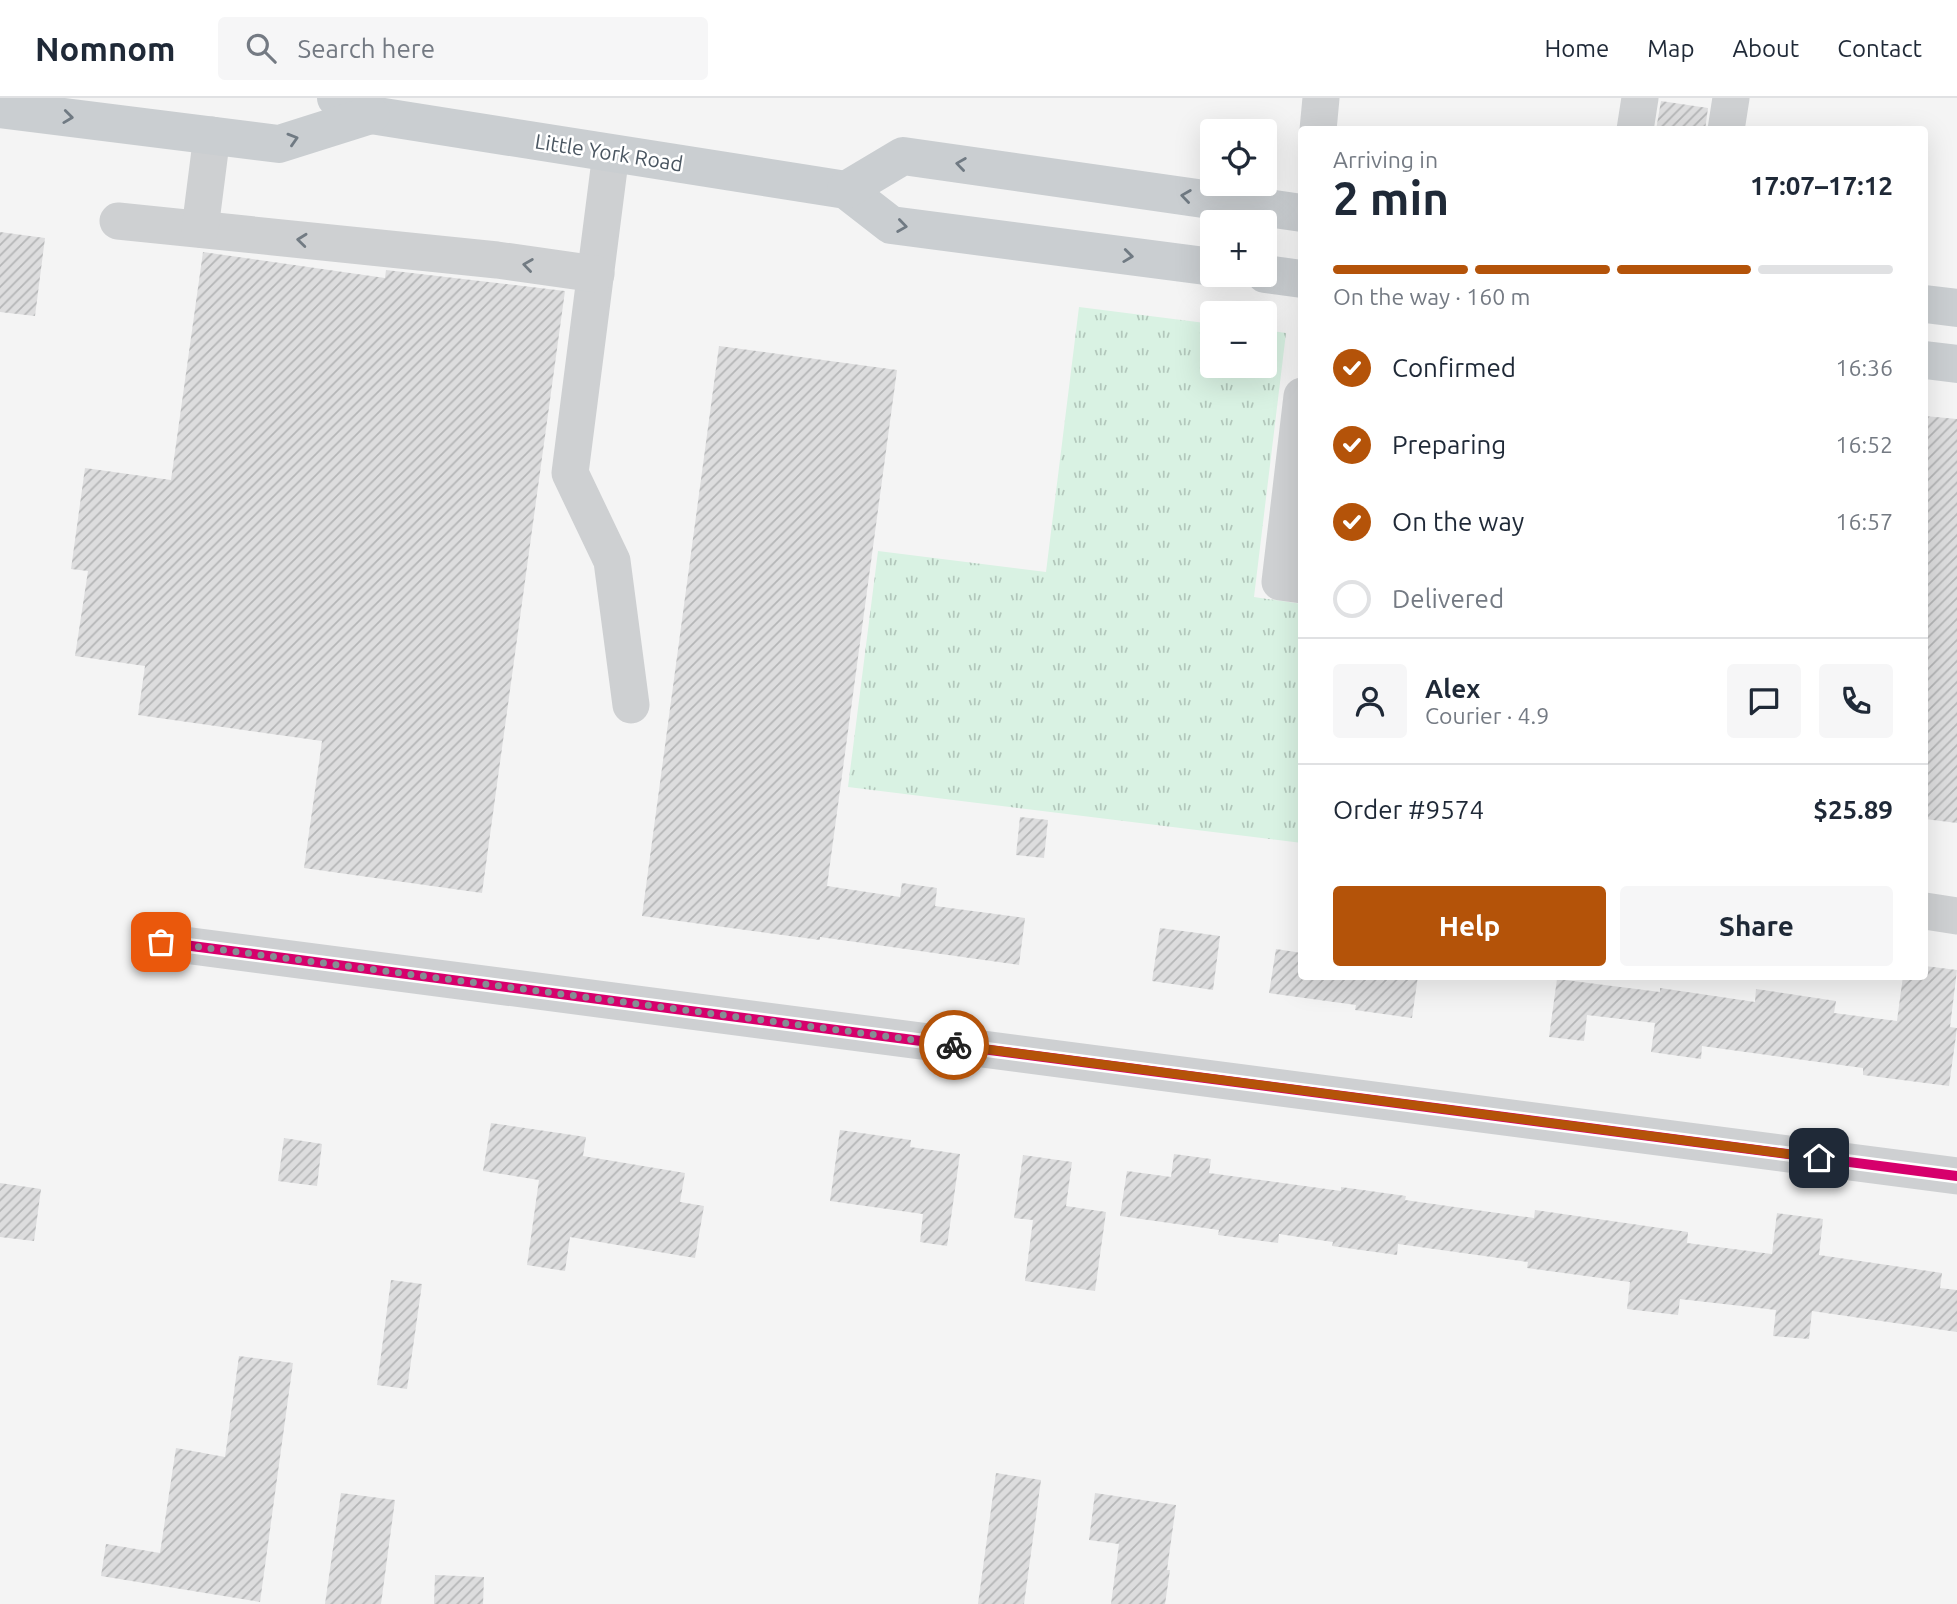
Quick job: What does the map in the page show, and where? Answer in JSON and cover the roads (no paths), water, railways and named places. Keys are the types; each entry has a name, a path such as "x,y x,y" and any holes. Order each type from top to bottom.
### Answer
{"main road":[{"name":"Little York Road","path":"336,98 611,153 846,190 891,225 1200,265"},
{"name":"Little York Road","path":"0,109 279,144 372,107"},
{"path":"846,190 903,156 1298,212"},
{"path":"1277,275 1298,278"},
{"path":"1928,304 1957,308"},
{"path":"1928,360 1957,364"}],"street":[{"path":"1318,126 1321,98"},
{"path":"1636,126 1640,98"},
{"path":"1727,126 1731,98"},
{"path":"200,229 212,135"},
{"path":"611,153 570,473 612,561 631,705"},
{"path":"118,221 497,260 596,274"},
{"path":"1298,430 1280,582 1298,584"},
{"path":"1928,911 1957,915"},
{"path":"161,942 1957,1176"}]}
